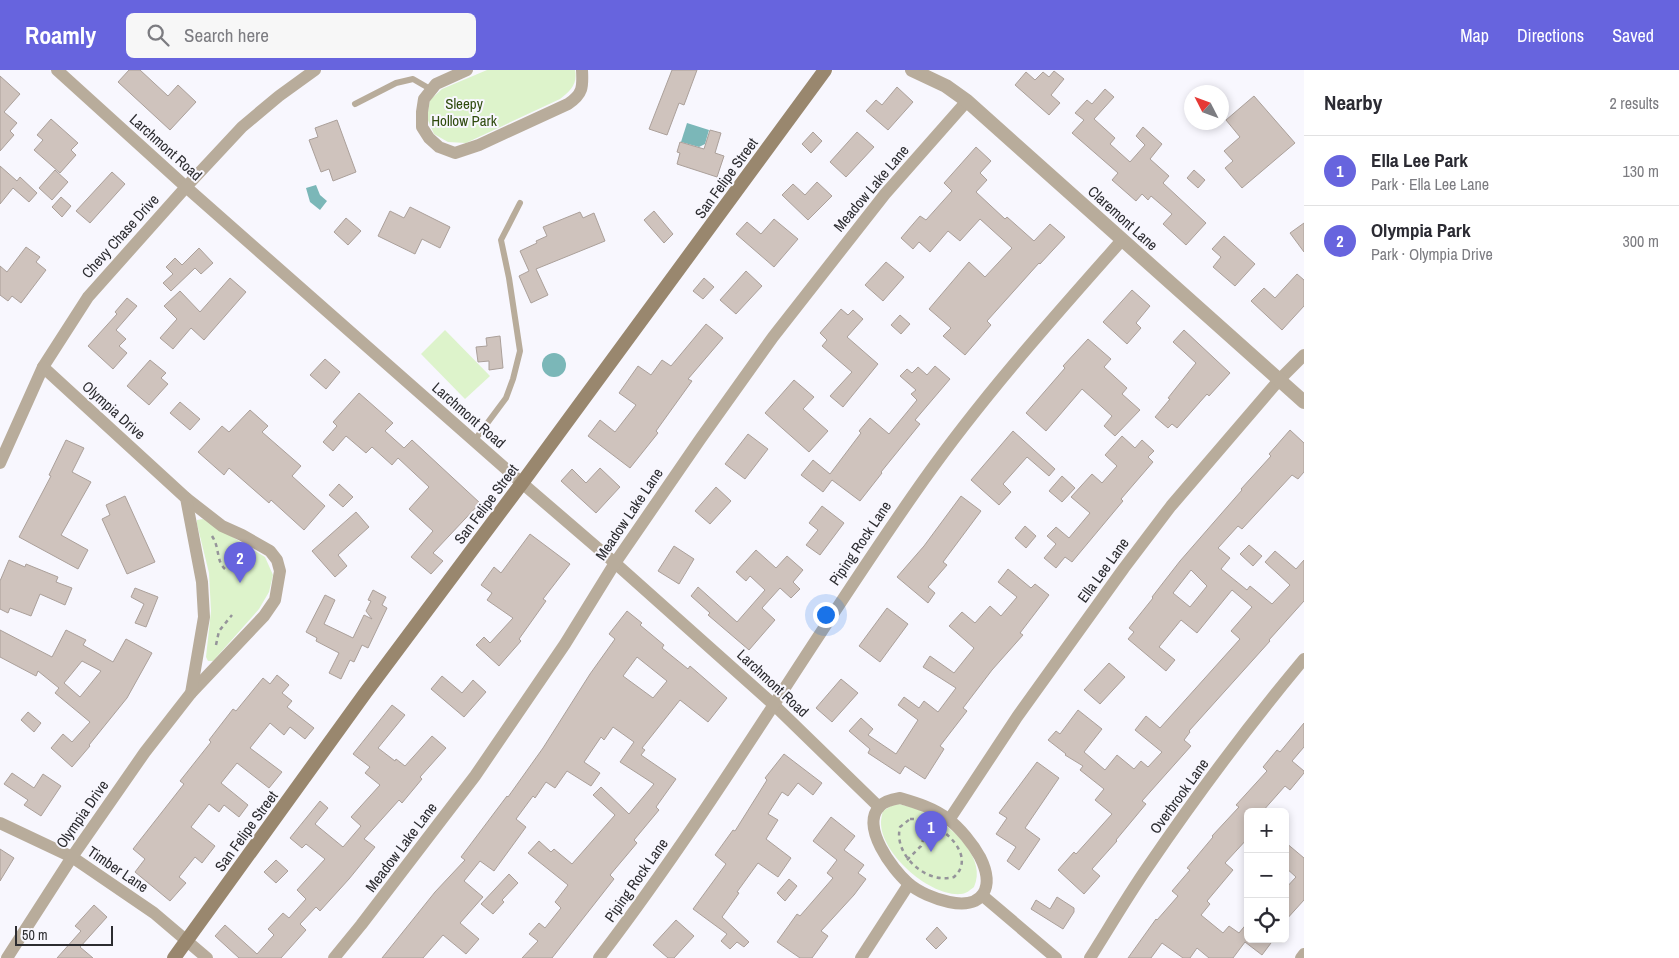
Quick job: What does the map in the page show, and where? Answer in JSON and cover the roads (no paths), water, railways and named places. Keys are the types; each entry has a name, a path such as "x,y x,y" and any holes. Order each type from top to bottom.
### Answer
{"main road":[{"name":"San Felipe Street","path":"174,958 366,692 825,70"}],"street":[{"name":"Larchmont Road","path":"57,70 186,188 522,483 615,562 773,704 879,807"},
{"name":"Chevy Chase Drive","path":"0,462 43,367 88,297 242,127 314,70"},
{"path":"467,70 436,84 424,99 422,112 422,127 429,138 439,147 455,153 479,145 573,101 577,98 583,84 582,70"},
{"name":"Claremont Lane","path":"912,70 946,86 967,101 1304,402"},
{"name":"Meadow Lake Lane","path":"334,958 362,925 475,776 565,644 615,562 774,337 885,194 967,101"},
{"name":"Piping Rock Lane","path":"599,958 700,818 834,610 929,472 969,419 1050,320 1122,240"},
{"name":"Ella Lee Lane","path":"949,820 1017,717 1171,506 1304,355"},
{"name":"Olympia Drive","path":"7,958 72,857 145,752 191,693 264,616 275,600 280,571 277,560 270,552 242,535 222,526 186,498 43,367"},
{"name":"Olympia Drive","path":"186,498 202,582 204,617 191,693"},
{"name":"Overbrook Lane","path":"1090,958 1146,869 1208,782 1263,709 1304,660"},
{"path":"900,798 916,802 949,820 980,857 986,873 987,885 983,896 975,902 964,904 948,902 909,884 894,869 880,847 874,829 874,818 879,807 889,800 900,798"},
{"name":"Timber Lane","path":"0,823 72,857 154,913 207,958"},
{"path":"861,958 909,884"},
{"path":"983,896 1056,958"},
{"path":"1301,958 1304,954"}],"lane":[{"path":"354,104 396,83 413,79 432,90"},
{"path":"474,441 506,398 520,351 501,240 520,203"}],"water":[{"path":"687,123 709,130 705,144 699,147 681,142"},
{"path":"316,185 320,195 327,201 320,210 310,202 306,188"},
{"path":"554,353 562,357 566,365 562,373 554,377 546,373 542,365 546,357"}],"place":[{"name":"Olympia Park","path":"240,583"},
{"name":"Ella Lee Park","path":"931,852"}],"park label":[{"name":"Sleepy Hollow Park","path":"464,112"}]}
